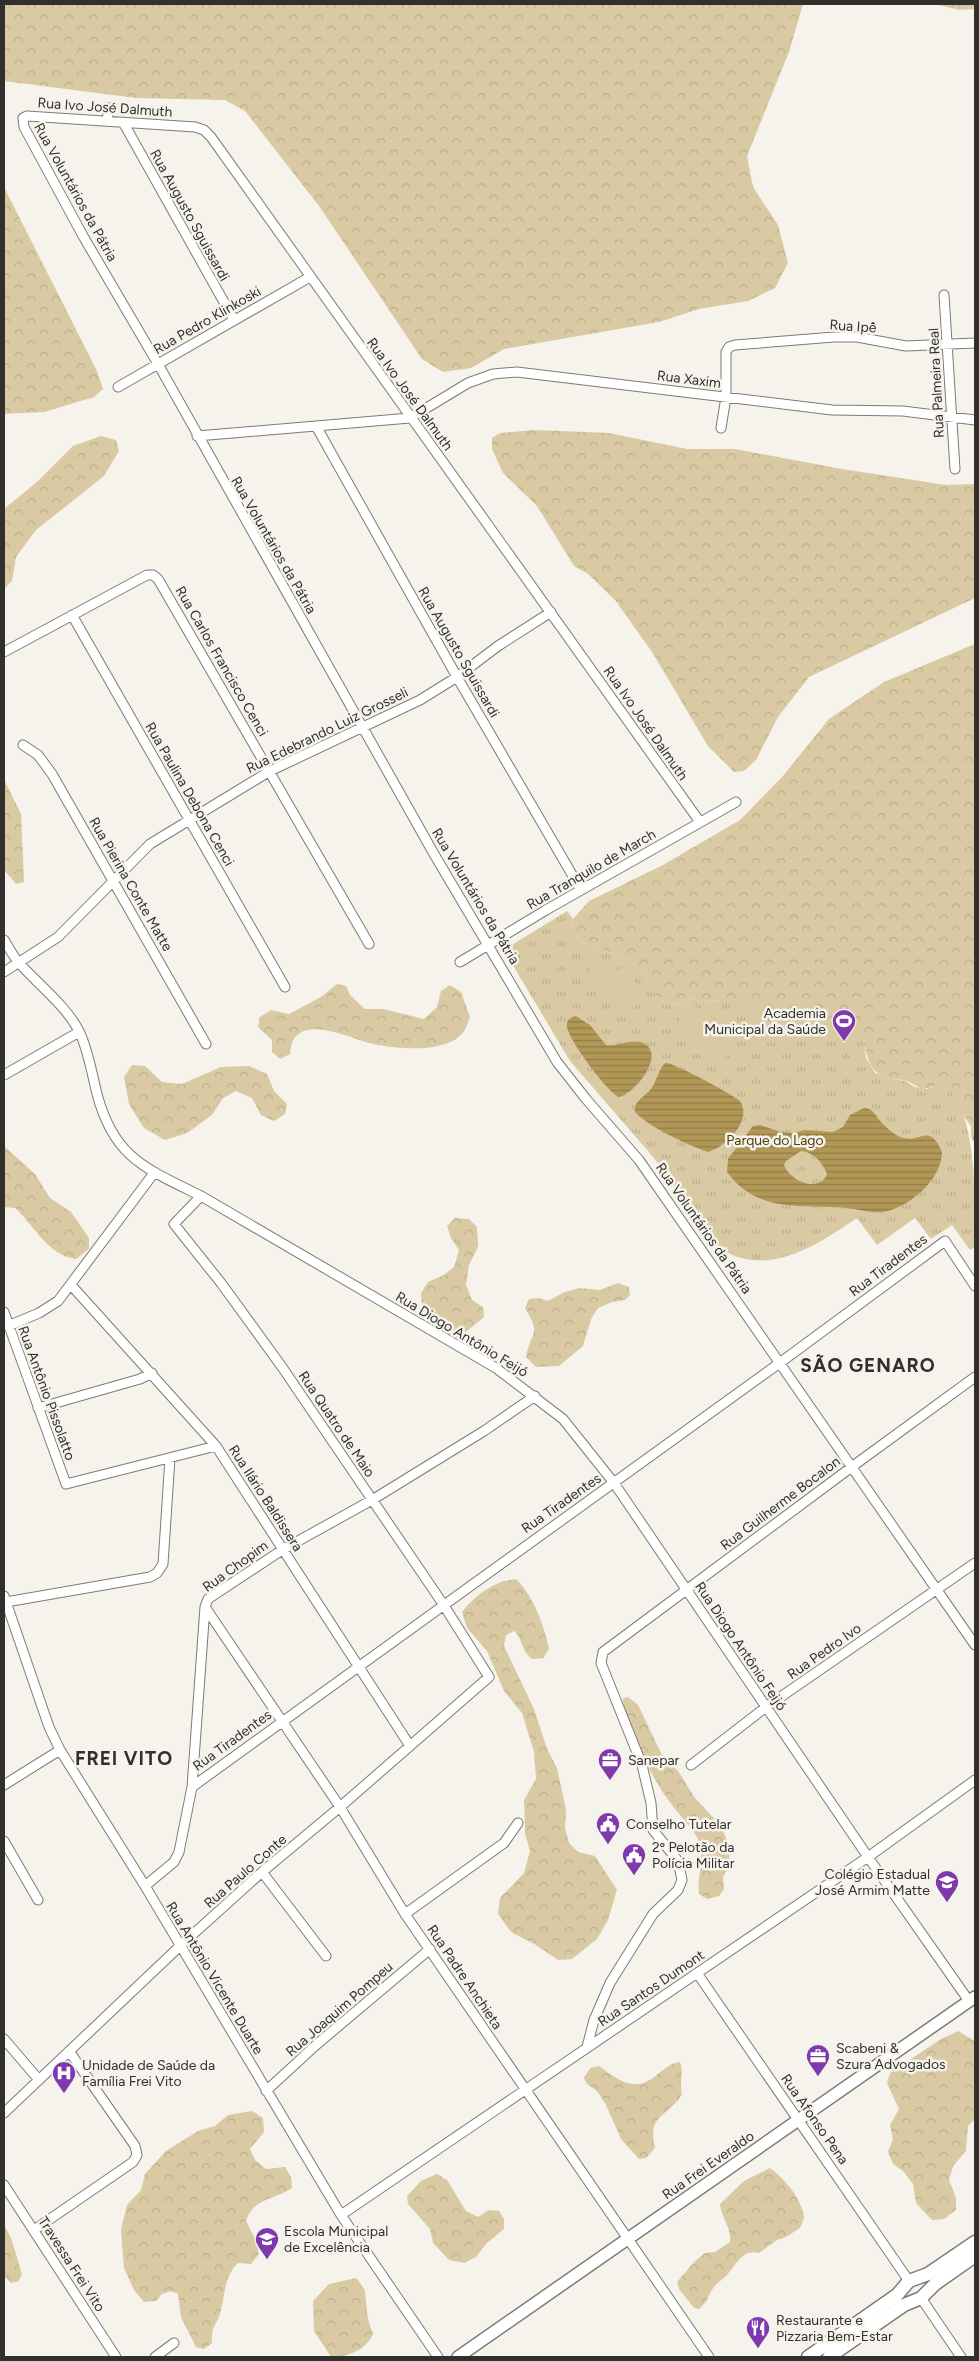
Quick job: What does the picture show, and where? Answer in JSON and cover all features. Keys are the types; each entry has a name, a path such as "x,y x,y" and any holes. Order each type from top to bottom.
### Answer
{"main road":[{"path":"808,2357 910,2283 975,2242"},
{"path":"830,2357 975,2256"},
{"path":"910,2283 907,2295 920,2296"},
{"path":"910,2283 924,2284 920,2296"}],"street":[{"path":"107,121 109,108"},
{"name":"Rua Ivo José Dalmuth","path":"23,118 26,116 107,121 195,127 204,130 700,822"},
{"name":"Rua Voluntários da Pátria","path":"23,118 24,127 83,236 158,364 434,854 558,1062 586,1099 639,1160 938,1588 975,1645"},
{"name":"Rua Augusto Sguissardi","path":"122,122 234,320"},
{"name":"Rua Pedro Klinkoski","path":"118,387 310,277"},
{"name":"Rua Palmeira Real","path":"944,295 955,469"},
{"name":"Rua Ipê","path":"726,397 726,352 728,347 735,345 834,337 857,337 906,346 947,346 975,343"},
{"name":"Rua Xaxim","path":"410,418 468,383 494,374 509,373 832,410 903,411 975,420"},
{"path":"721,428 726,397"},
{"path":"197,436 410,418"},
{"name":"Rua Augusto Sguissardi","path":"316,426 457,677 582,890"},
{"name":"Rua Carlos Francisco Cenci","path":"72,615 147,575 153,575 158,579 369,944"},
{"name":"Rua Edebrando Luiz Grosseli","path":"4,972 58,937 150,844 270,771 420,700 457,677 498,646 551,612"},
{"path":"4,652 72,615"},
{"name":"Rua Paulina Debona Cenci","path":"72,615 284,987"},
{"name":"Rua Pierina Conte Matte","path":"23,745 38,755 52,774 206,1044"},
{"name":"Rua Tranquilo de March","path":"460,962 736,802"},
{"name":"Rua Diogo Antônio Feijó","path":"4,940 19,963 66,1012 79,1032 109,1128 124,1150 154,1173 201,1196 496,1368 563,1419 614,1483 868,1857 972,1999"},
{"path":"4,1075 79,1032"},
{"path":"8,1326 39,1313 58,1301 154,1173"},
{"name":"Rua Quatro de Maio","path":"201,1196 174,1224 221,1283 282,1367 443,1604 489,1677"},
{"name":"Rua Tiradentes","path":"192,1787 443,1604 781,1362 945,1241 975,1286"},
{"name":"Rua Ilário Baldissera","path":"71,1285 216,1446 410,1746"},
{"name":"Rua Antônio Pissolatto","path":"4,1312 66,1484 170,1458"},
{"path":"38,1408 140,1379 152,1373"},
{"name":"Rua Guilherme Bocalon","path":"587,2048 594,2020 610,1983 649,1920 678,1890 682,1880 678,1861 653,1830 651,1803 642,1764 602,1663 603,1652 852,1466 975,1378"},
{"name":"Rua Chopim","path":"145,1886 166,1870 177,1857 192,1787 205,1607 208,1599 282,1550 372,1500 484,1431 535,1396"},
{"path":"5,1599 142,1578 158,1572 162,1564 170,1458 216,1446"},
{"name":"Rua Pedro Ivo","path":"691,1765 766,1707 975,1563"},
{"name":"Rua Antônio Vicente Duarte","path":"5,1599 49,1727 60,1750 145,1886 341,2215 438,2357"},
{"name":"Rua Padre Anchieta","path":"205,1607 340,1807 405,1914 709,2357"},
{"name":"Rua Paulo Conte","path":"4,2113 180,1946 262,1872 340,1807 489,1677"},
{"path":"4,1785 60,1750"},
{"name":"Rua Santos Dumont","path":"341,2215 868,1857 975,1780"},
{"path":"405,1914 504,1843 518,1823"},
{"path":"4,1841 38,1900"},
{"path":"262,1872 326,1956"},
{"name":"Rua Joaquim Pompeu","path":"266,2091 316,2045 430,1949"},
{"name":"Rua Afonso Pena","path":"697,1973 910,2283"},
{"name":"Rua Frei Everaldo","path":"458,2357 972,1999"},
{"path":"4,2039 39,2080"},
{"path":"34,2230 133,2162 137,2155 135,2146 69,2051"},
{"name":"Travessa Frei Vito","path":"4,2186 116,2357"},
{"path":"920,2296 961,2357"},
{"path":"156,2357 174,2343"}],"green space":[{"path":"4,4 803,4 789,52 747,156 753,187 778,225 788,263 775,288 748,301 699,309 659,322 504,349 471,368 443,372 422,359 319,206 245,111 225,100 136,98 4,81"},
{"path":"935,4 975,4 975,9 959,10"},
{"path":"4,187 97,371 103,389 94,397 44,412 4,414"},
{"path":"535,430 609,433 687,449 735,449 842,469 946,485 975,484 975,598 809,677 778,717 756,760 744,771 734,772 708,746 652,652 615,600 588,574 574,566 537,506 503,473 492,449 492,438 500,433"},
{"path":"101,436 116,440 119,451 104,476 36,530 16,557 12,581 4,589 4,509 38,481 73,446"},
{"path":"975,644 975,1145 971,1136 971,1126 940,1084 920,1088 903,1080 889,1079 881,1075 869,1062 864,1036 847,1023 827,1030 803,1033 717,1000 705,1002 692,999 680,1005 666,1004 656,995 644,973 628,959 581,942 572,931 573,919 589,901 663,865 740,820 782,777 829,719 884,682"},
{"path":"4,779 21,814 24,882 16,884 4,870"},
{"name":"Parque do Lago","path":"567,911 573,919 572,931 581,942 628,959 644,973 656,995 666,1004 680,1005 692,999 705,1002 731,998 743,1001 779,1024 803,1033 827,1030 847,1023 858,1027 864,1036 866,1058 875,1073 887,1078 905,1081 915,1087 927,1089 940,1084 953,1094 962,1111 972,1156 975,1247 970,1250 952,1225 931,1239 915,1218 877,1245 857,1218 824,1240 806,1249 770,1260 752,1260 733,1255 715,1245 654,1158 570,1061 505,952 505,949"},
{"path":"595,949 610,972 596,981 582,958"},
{"path":"625,966 647,999 619,1017 597,984"},
{"path":"337,984 346,986 350,995 365,1009 383,1009 424,1019 437,1007 441,991 450,985 461,992 470,1017 465,1029 456,1039 433,1047 392,1047 369,1043 326,1030 309,1030 296,1036 290,1054 280,1059 272,1052 272,1040 258,1027 260,1017 271,1010 289,1014 321,997"},
{"path":"691,1003 740,1037 722,1061 674,1027"},
{"path":"132,1065 145,1066 162,1082 182,1084 221,1067 249,1066 267,1074 274,1091 287,1104 285,1114 274,1121 261,1115 252,1098 236,1091 223,1098 212,1115 187,1133 165,1140 144,1128 129,1104 124,1077"},
{"path":"4,1146 35,1174 50,1198 71,1212 89,1238 89,1249 76,1259 57,1252 49,1246 15,1208 4,1207"},
{"path":"455,1218 469,1219 477,1227 478,1247 469,1265 466,1285 472,1300 483,1307 484,1317 466,1332 456,1337 434,1328 423,1318 421,1293 428,1282 444,1275 454,1267 459,1250 451,1238 447,1226"},
{"path":"618,1283 629,1287 630,1295 625,1300 612,1302 598,1308 591,1319 583,1346 559,1366 536,1367 526,1357 534,1333 533,1324 525,1308 529,1299 539,1298 548,1301 565,1292 580,1288 600,1290"},
{"path":"516,1579 533,1603 544,1630 549,1649 543,1658 532,1659 525,1652 519,1637 514,1631 506,1635 504,1646 534,1709 547,1749 557,1768 566,1809 565,1828 569,1843 578,1852 595,1856 617,1890 608,1920 597,1939 572,1959 558,1960 536,1945 511,1932 498,1914 500,1898 524,1873 530,1851 525,1834 524,1800 536,1779 534,1752 522,1713 504,1691 487,1651 467,1628 462,1612 486,1590 508,1580"},
{"path":"628,1697 638,1705 662,1755 678,1771 695,1798 721,1826 730,1847 729,1867 723,1877 724,1889 719,1896 707,1899 699,1894 701,1846 693,1830 665,1796 641,1753 624,1709 623,1698"},
{"path":"958,2031 975,2041 975,2119 968,2126 966,2151 953,2166 949,2180 956,2198 956,2210 944,2219 932,2220 916,2203 913,2184 903,2171 893,2164 888,2152 893,2139 890,2125 899,2109 887,2083 890,2073 941,2039"},
{"path":"680,2062 682,2094 656,2122 653,2137 655,2148 646,2158 639,2159 621,2139 605,2103 597,2091 587,2084 584,2078 590,2068 599,2066 627,2083 640,2084 651,2079 670,2065"},
{"path":"252,2111 263,2118 264,2132 250,2149 255,2160 266,2169 285,2167 291,2177 292,2188 265,2200 249,2213 246,2221 256,2241 259,2254 251,2264 238,2263 230,2273 220,2315 214,2328 212,2343 204,2349 196,2347 181,2317 178,2294 171,2291 162,2294 156,2301 144,2302 134,2290 124,2268 121,2230 127,2205 141,2190 145,2174 166,2151 198,2131 215,2126 228,2115"},
{"path":"770,2168 781,2177 800,2203 804,2217 800,2228 786,2237 777,2240 759,2253 748,2253 740,2259 715,2286 702,2306 699,2309 694,2308 679,2289 677,2282 695,2261 705,2253 715,2252 730,2242 729,2232 720,2204 744,2181"},
{"path":"437,2174 447,2180 466,2211 478,2217 489,2210 499,2211 504,2219 504,2229 486,2244 476,2257 464,2263 449,2260 433,2243 430,2229 408,2204 407,2196 421,2181"},
{"path":"4,2225 11,2238 22,2274 19,2281 11,2283 4,2276"},
{"path":"356,2278 364,2290 368,2317 373,2333 367,2344 362,2348 344,2356 331,2357 314,2331 313,2301 329,2284"}],"shaded area":[{"path":"576,1016 590,1025 606,1045 636,1041 645,1044 650,1050 652,1057 646,1074 626,1094 619,1097 606,1086 581,1053 567,1026 569,1019"},
{"path":"665,1063 702,1079 740,1101 743,1108 743,1116 740,1124 736,1132 722,1145 708,1152 659,1130 635,1112 636,1105 651,1089"},
{"path":"867,1108 888,1129 900,1137 909,1139 929,1136 933,1138 942,1152 941,1162 932,1180 924,1189 897,1208 883,1212 797,1206 766,1201 752,1195 727,1172 728,1159 753,1126 760,1125 781,1132 793,1133 805,1130 833,1132 843,1127 850,1115","holes":["801,1151 817,1159 827,1174 818,1183 811,1184 798,1180 787,1171 784,1165 786,1161"]}],"place":[{"name":"Academia Municipal da Saúde","path":"844,1042"},
{"name":"Sanepar","path":"610,1781"},
{"name":"Conselho Tutelar","path":"608,1845"},
{"name":"2º Pelotão da Polícia Militar","path":"634,1876"},
{"name":"Colégio Estadual José Armim Matte","path":"947,1903"},
{"name":"Scabeni & Szura Advogados","path":"818,2077"},
{"name":"Unidade de Saúde da Família Frei Vito","path":"64,2094"},
{"name":"Escola Municipal de Excelência","path":"267,2260"},
{"name":"Restaurante e Pizzaria Bem-Estar","path":"758,2349"}],"district":[{"name":"SÃO GENARO","path":"868,1365"},
{"name":"FREI VITO","path":"124,1758"}]}
